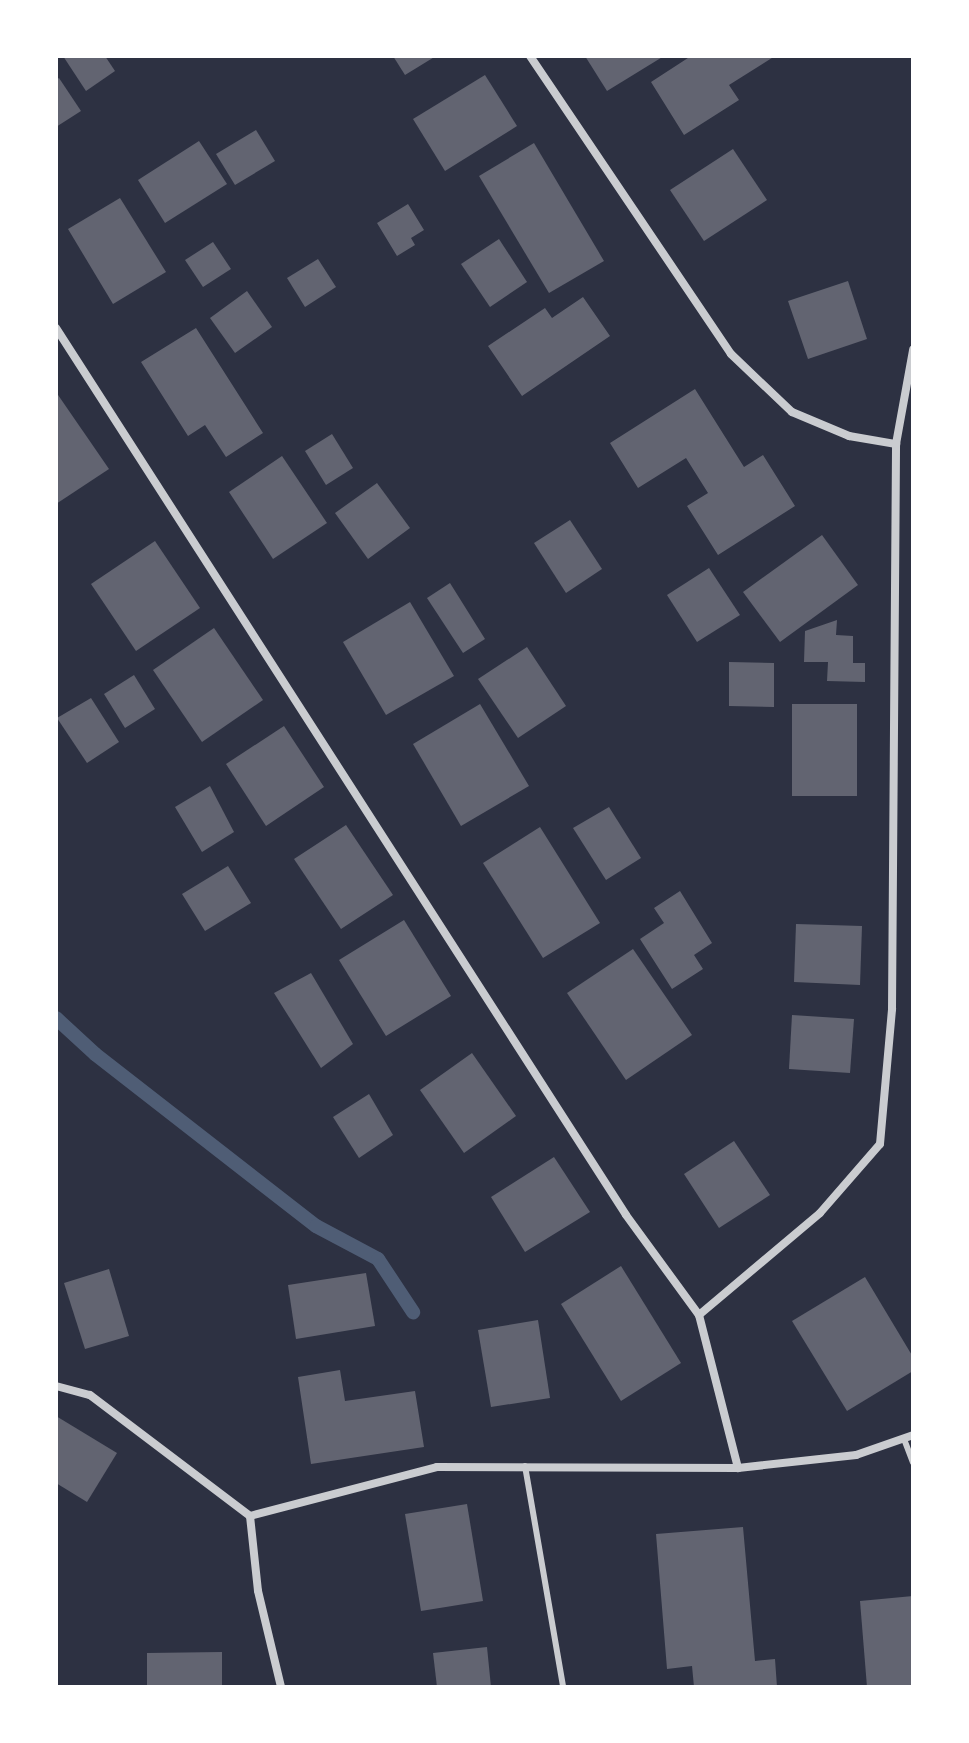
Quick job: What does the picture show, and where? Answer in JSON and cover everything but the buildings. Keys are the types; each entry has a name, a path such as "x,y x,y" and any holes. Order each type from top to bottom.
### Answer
{"street":[{"path":"530,56 731,354 792,412 849,436 896,444"},
{"path":"56,328 626,1215 699,1315 738,1468"},
{"path":"699,1315 820,1213 880,1144 892,1009 896,444 913,350"},
{"path":"56,1386 90,1395 250,1516 258,1591 281,1687"},
{"path":"250,1516 437,1467 738,1468 856,1455 908,1437"}],"lane":[{"path":"908,1437 913,1462"},
{"path":"525,1466 563,1687"}],"waterway":[{"path":"56,1018 95,1054 316,1226 378,1259 413,1312"}]}
